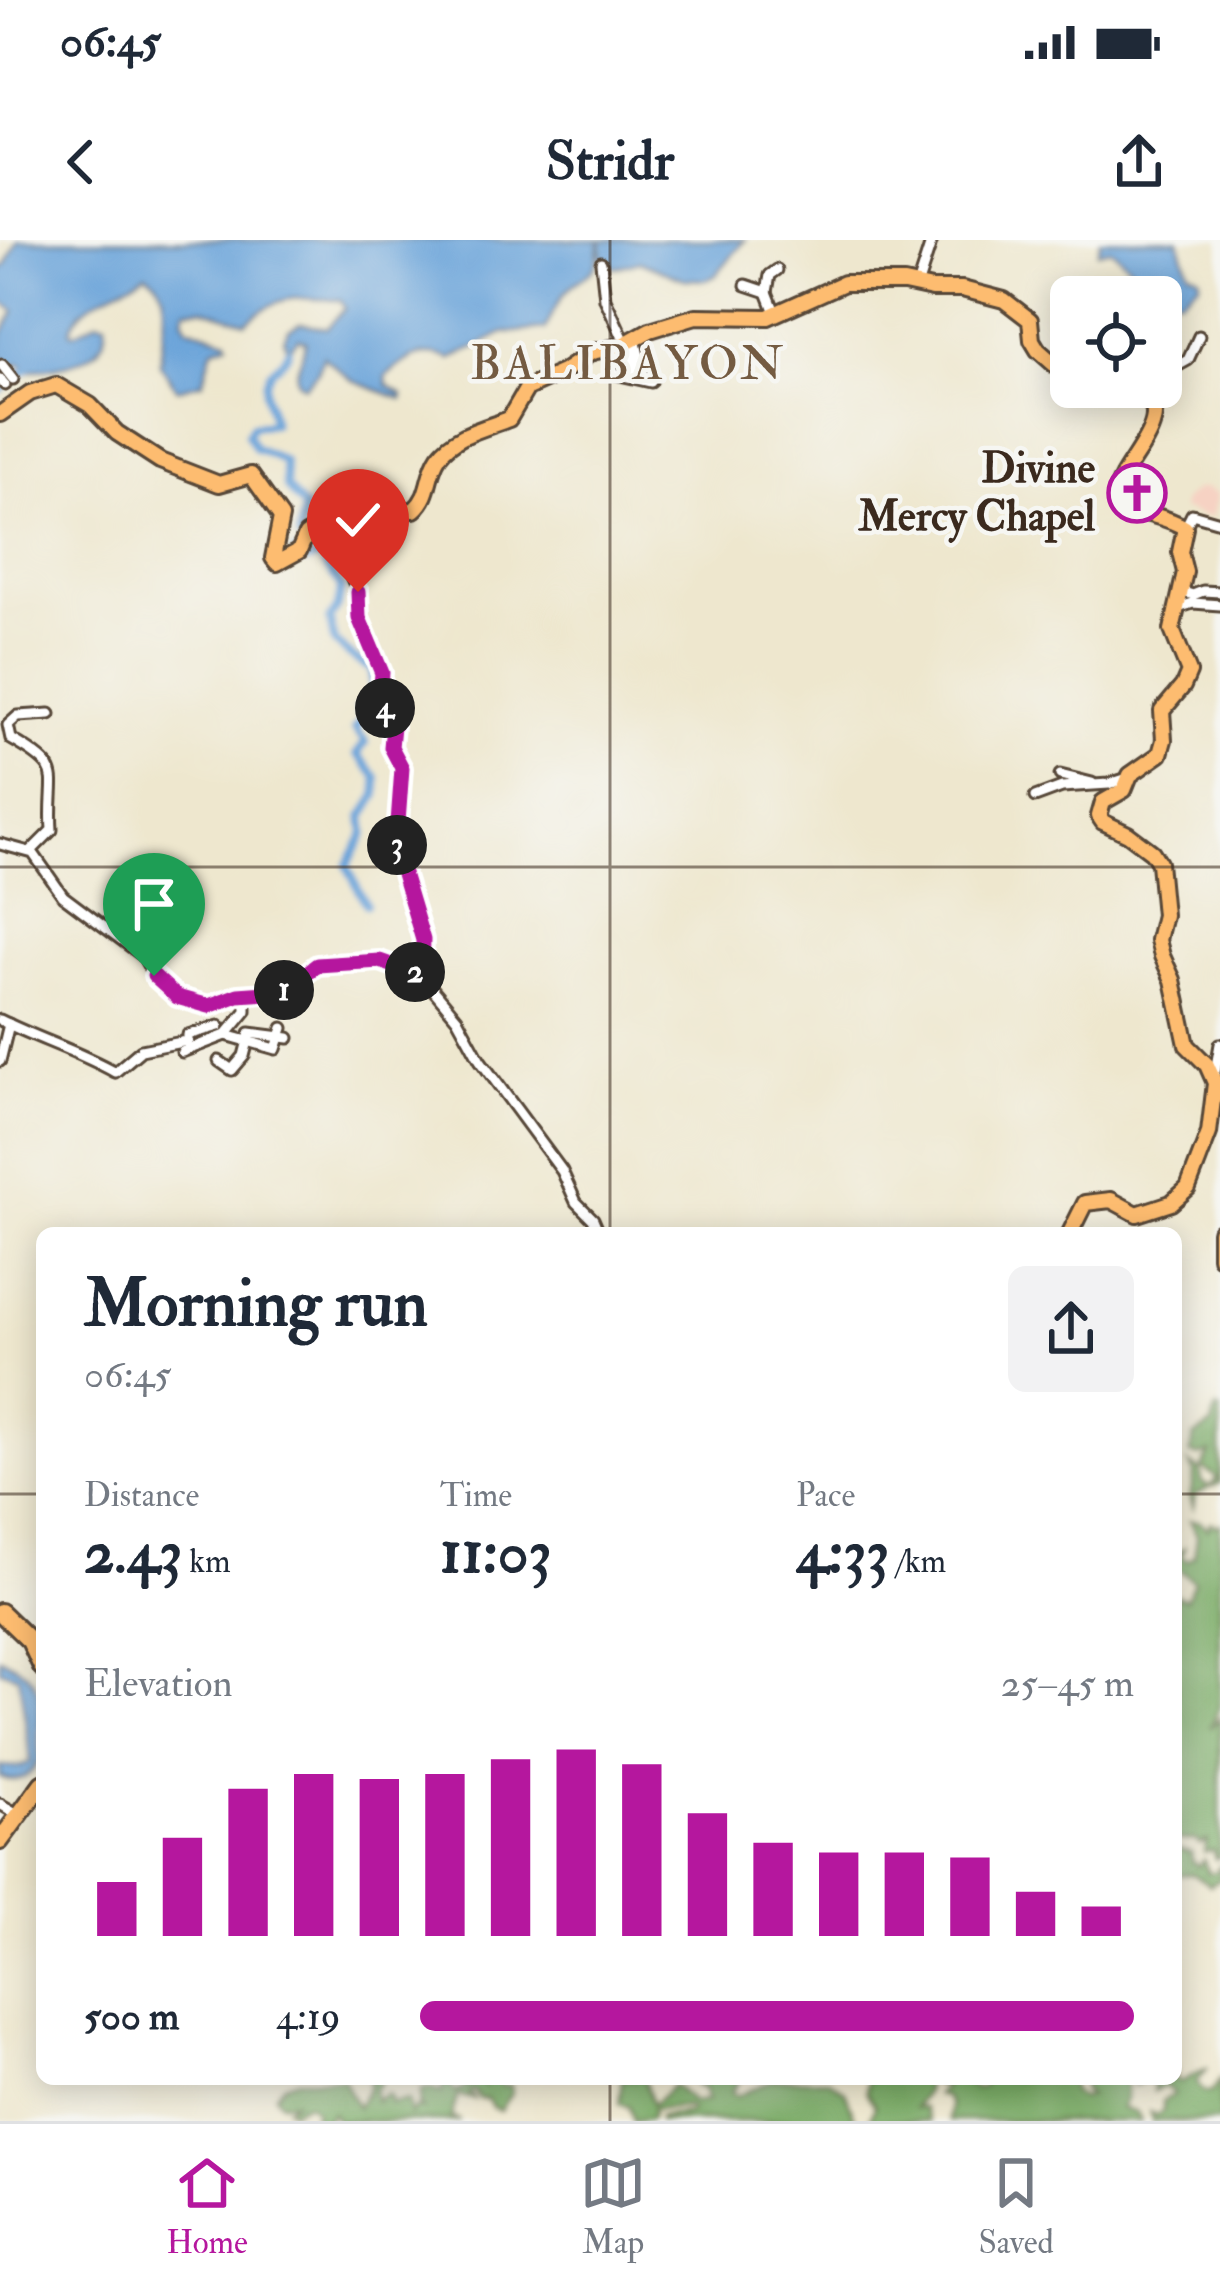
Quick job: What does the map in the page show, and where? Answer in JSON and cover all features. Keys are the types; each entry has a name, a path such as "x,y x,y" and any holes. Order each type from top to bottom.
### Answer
{"highway":[{"path":"3,1619 36,1638"},
{"path":"0,1841 36,1799"}],"main road":[{"path":"7,391 56,385 90,405 117,433 160,461 219,484 254,476 281,517 273,559 279,563 292,556 306,535 324,525 362,540 370,533 373,511 402,513 416,508 428,494 443,452 482,426 509,419 530,386 562,373 584,355 696,316 758,319 841,284 983,292 1016,306 1030,321 1036,349 1050,361"},
{"path":"1073,1227 1085,1204 1111,1200 1137,1214 1180,1198 1209,1133 1217,1087 1208,1065 1187,1045 1173,980 1159,947 1164,915 1159,862 1148,848 1099,816 1102,804 1161,752 1162,711 1189,676 1172,632 1186,572 1180,552 1185,528 1125,506 1116,495 1120,477 1151,436 1151,408"},
{"path":"1220,1232 1220,1257"}],"street":[{"path":"917,286 932,240"},
{"path":"617,274 601,266 611,317 642,377 621,369 615,374 622,345"},
{"path":"776,315 767,292 770,275 777,270"},
{"path":"746,285 767,292"},
{"path":"1182,363 1199,336"},
{"path":"1185,528 1192,514 1220,522"},
{"path":"344,532 348,570 358,592 358,614 382,673 380,700 393,726 391,747 402,768 396,850 423,940 422,976"},
{"path":"1180,591 1193,595 1220,592"},
{"path":"1175,609 1193,603 1220,605"},
{"path":"31,851 51,832 55,781 39,754 11,739 8,725 18,716 50,715"},
{"path":"1060,775 1111,784 1128,778"},
{"path":"1035,797 1091,783"},
{"path":"0,844 31,851 58,892 143,956 155,979 174,996 209,1006 247,1004 282,992 313,966 355,960 393,963 422,976 457,1018 480,1060 596,1227"},
{"path":"0,1061 4,1022 98,1059 115,1072 141,1050 189,1047 219,1032 247,1004"},
{"path":"189,1047 197,1033 219,1032 247,1041 264,1040 277,1048 284,1034"},
{"path":"226,1062 247,1041"},
{"path":"1217,1087 1220,1044"},
{"path":"0,1804 21,1816"}],"shaded area":[{"path":"1205,488 1217,495 1211,518 1181,509 1194,490"}],"green space":[{"path":"1216,1409 1220,1410 1220,1483 1196,1495 1193,1507 1194,1472 1189,1464 1201,1470 1202,1483 1210,1487 1217,1478 1202,1467 1210,1453 1190,1454 1194,1437 1212,1425"},
{"path":"1190,1520 1208,1529 1210,1522 1218,1526 1220,1522 1220,1707 1210,1728 1220,1718 1220,1857 1215,1859 1214,1850 1204,1852 1207,1841 1182,1840 1182,1597 1186,1599 1194,1581 1182,1572 1182,1558 1194,1556 1197,1536"},
{"path":"1182,1851 1191,1853 1198,1866 1204,1860 1208,1873 1220,1865 1220,1880 1210,1885 1193,1874 1182,1875"},
{"path":"1208,2068 1196,2083 1205,2093 1212,2092 1220,2080 1220,2121 1152,2121 1150,2112 1163,2111 1163,2101 1174,2094 1165,2086 1154,2091 1154,2085 1182,2085"},
{"path":"282,2085 346,2085 357,2108 369,2085 378,2085 376,2101 385,2094 390,2103 408,2100 410,2114 423,2109 421,2091 429,2088 442,2093 443,2085 451,2085 456,2092 469,2085 511,2085 512,2092 500,2110 487,2099 479,2099 473,2090 469,2092 473,2099 458,2095 451,2117 460,2121 337,2121 331,2113 324,2121 312,2121 315,2111 307,2103 291,2111 286,2107 294,2101 281,2102 275,2095"},
{"path":"621,2085 646,2085 652,2105 673,2085 693,2102 707,2101 703,2088 695,2085 736,2085 731,2093 737,2096 761,2085 836,2085 845,2091 855,2118 658,2121 658,2117 688,2113 691,2109 687,2107 652,2110 651,2119 633,2121 629,2107 619,2104"},
{"path":"867,2085 926,2085 915,2108 924,2108 930,2121 869,2121 875,2106"},
{"path":"935,2085 970,2085 975,2089 983,2085 1070,2085 1080,2098 1089,2096 1083,2085 1126,2085 1121,2108 1137,2113 1141,2121 949,2121 950,2105 945,2097 936,2095 945,2086"}],"water":[{"path":"18,240 599,240 599,252 592,270 565,292 545,329 504,333 451,359 423,354 409,359 386,377 387,385 403,395 402,399 352,381 323,356 305,386 298,382 306,341 298,338 289,350 284,339 288,330 301,323 327,328 345,308 341,300 281,301 246,322 202,308 185,309 188,327 228,343 213,348 203,382 177,389 160,364 165,314 162,290 146,273 91,304 75,320 70,331 74,333 106,322 105,335 92,354 56,367 30,371 19,363 8,369 8,361 0,358 1,342 15,311 0,301 0,268 6,266"},
{"path":"601,240 745,240 715,276 705,280 684,279 640,261 614,268 602,260"},
{"path":"1101,240 1179,240 1188,270 1199,275 1200,282 1182,297 1182,276 1141,276 1110,249 1098,252"},
{"path":"0,1658 18,1667 36,1686 36,1764 19,1779 0,1777 0,1766 30,1762 18,1676 0,1670"}],"waterway":[{"path":"289,350 267,380 273,423 252,426 247,434 255,448 284,461 286,487 304,508 299,537"},
{"path":"0,390 27,369"},
{"path":"295,552 303,561 327,556 325,565 341,587 338,607 330,619 334,642 372,669 372,701 358,708 362,719 355,729 366,742 357,754 377,777 377,795 363,817 365,833 347,866 366,904"}],"place":[{"name":"Divine Mercy Chapel","path":"1137,493"}],"district":[{"name":"BALIBAYON","path":"628,364"}],"route":[{"path":"154,976 177,997 209,1006 238,995 282,992 317,965 380,961 422,976 423,940 396,850 402,768 391,747 393,726 380,698 382,673 359,618 358,592"}]}
